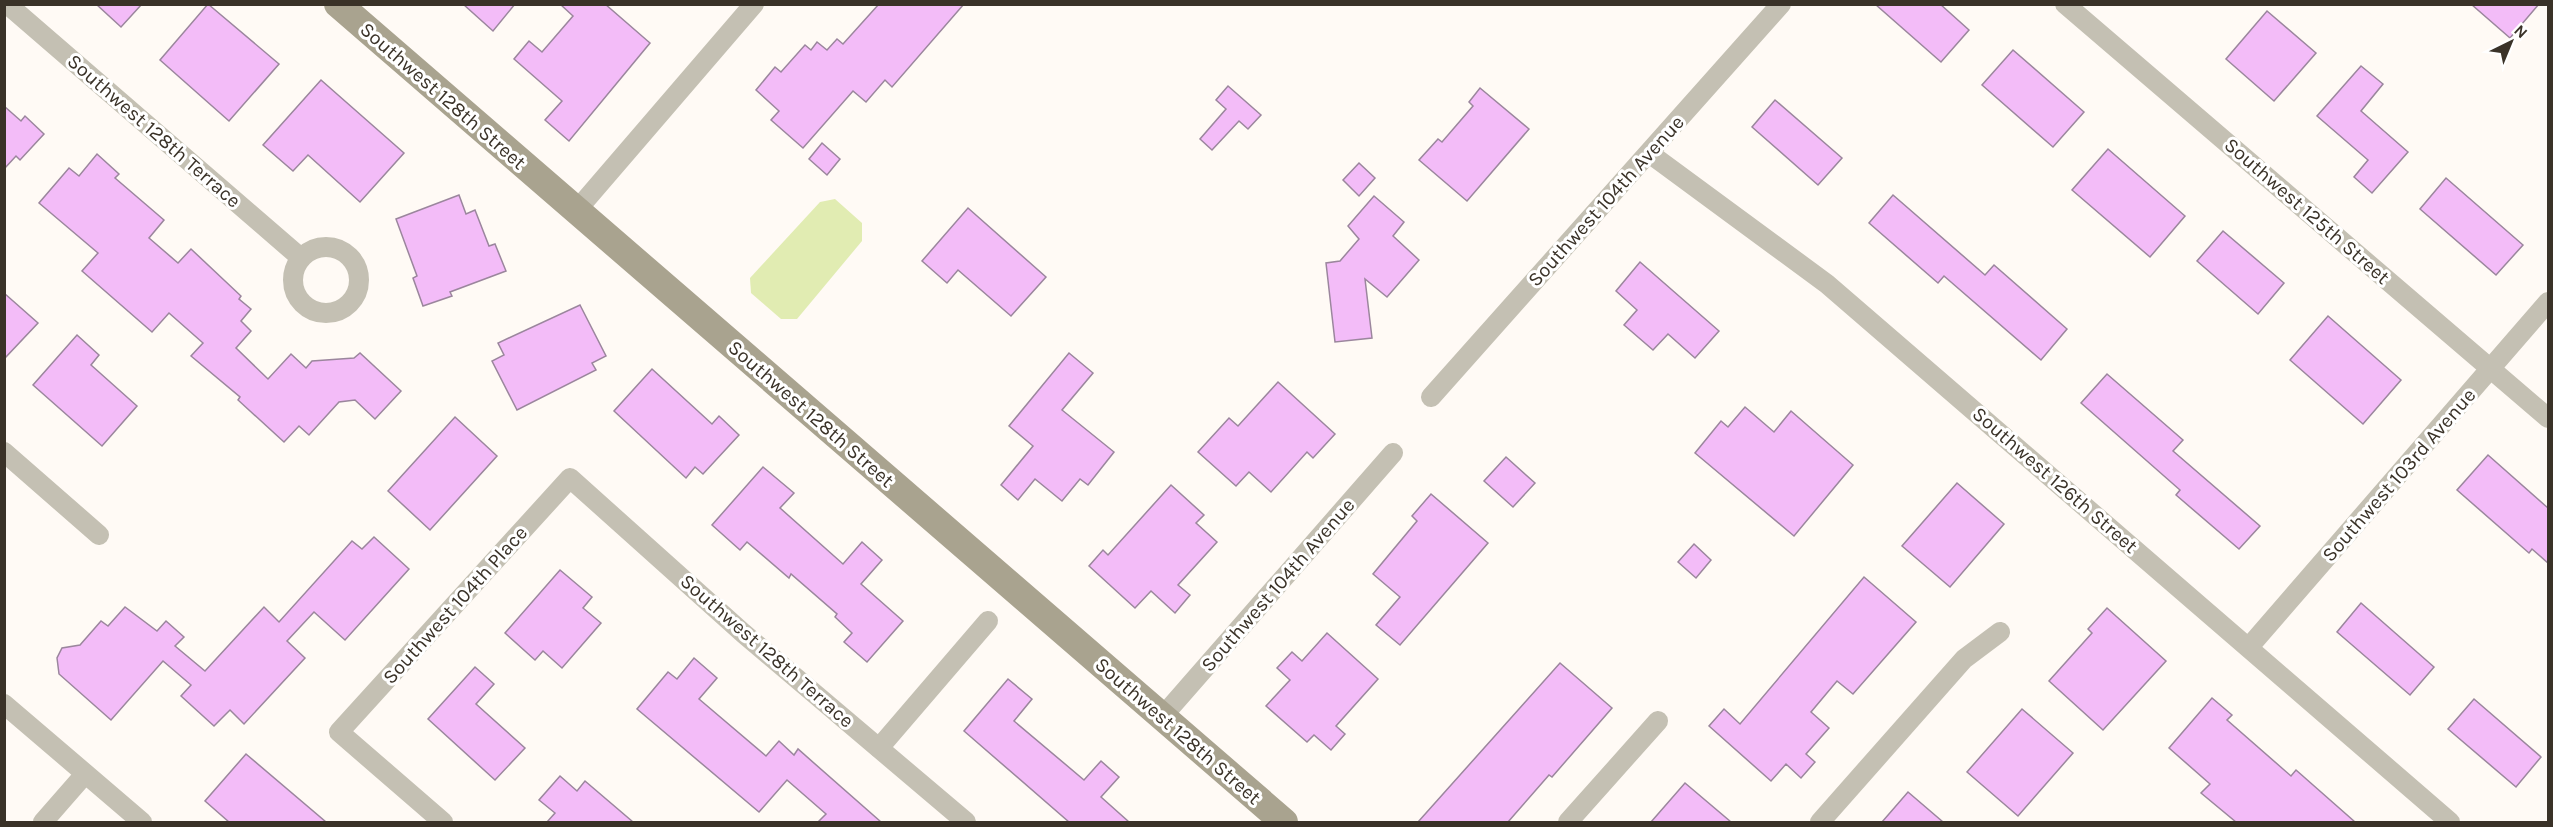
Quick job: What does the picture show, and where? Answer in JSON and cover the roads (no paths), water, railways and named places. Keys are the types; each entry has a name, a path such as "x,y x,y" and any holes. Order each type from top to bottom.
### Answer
{"street":[{"name":"Southwest 128th Terrace","path":"7,4 301,258"},
{"name":"Southwest 128th Street","path":"338,4 1284,822"},
{"path":"576,211 754,4"},
{"name":"Southwest 104th Avenue","path":"1431,397 1781,4"},
{"name":"Southwest 125th Street","path":"2065,4 2548,418"},
{"name":"Southwest 126th Street","path":"1649,153 1827,284 2450,822"},
{"name":"Southwest 103rd Avenue","path":"2249,647 2548,302"},
{"path":"4,452 99,535"},
{"name":"Southwest 104th Avenue","path":"1162,717 1393,453"},
{"name":"Southwest 128th Terrace","path":"570,478 743,633 966,822"},
{"name":"Southwest 104th Place","path":"443,822 339,732 570,478"},
{"path":"879,748 988,621"},
{"path":"1820,822 1964,659 2000,632"},
{"path":"4,704 142,822"},
{"path":"1568,822 1658,721"},
{"path":"43,822 85,774"}]}
